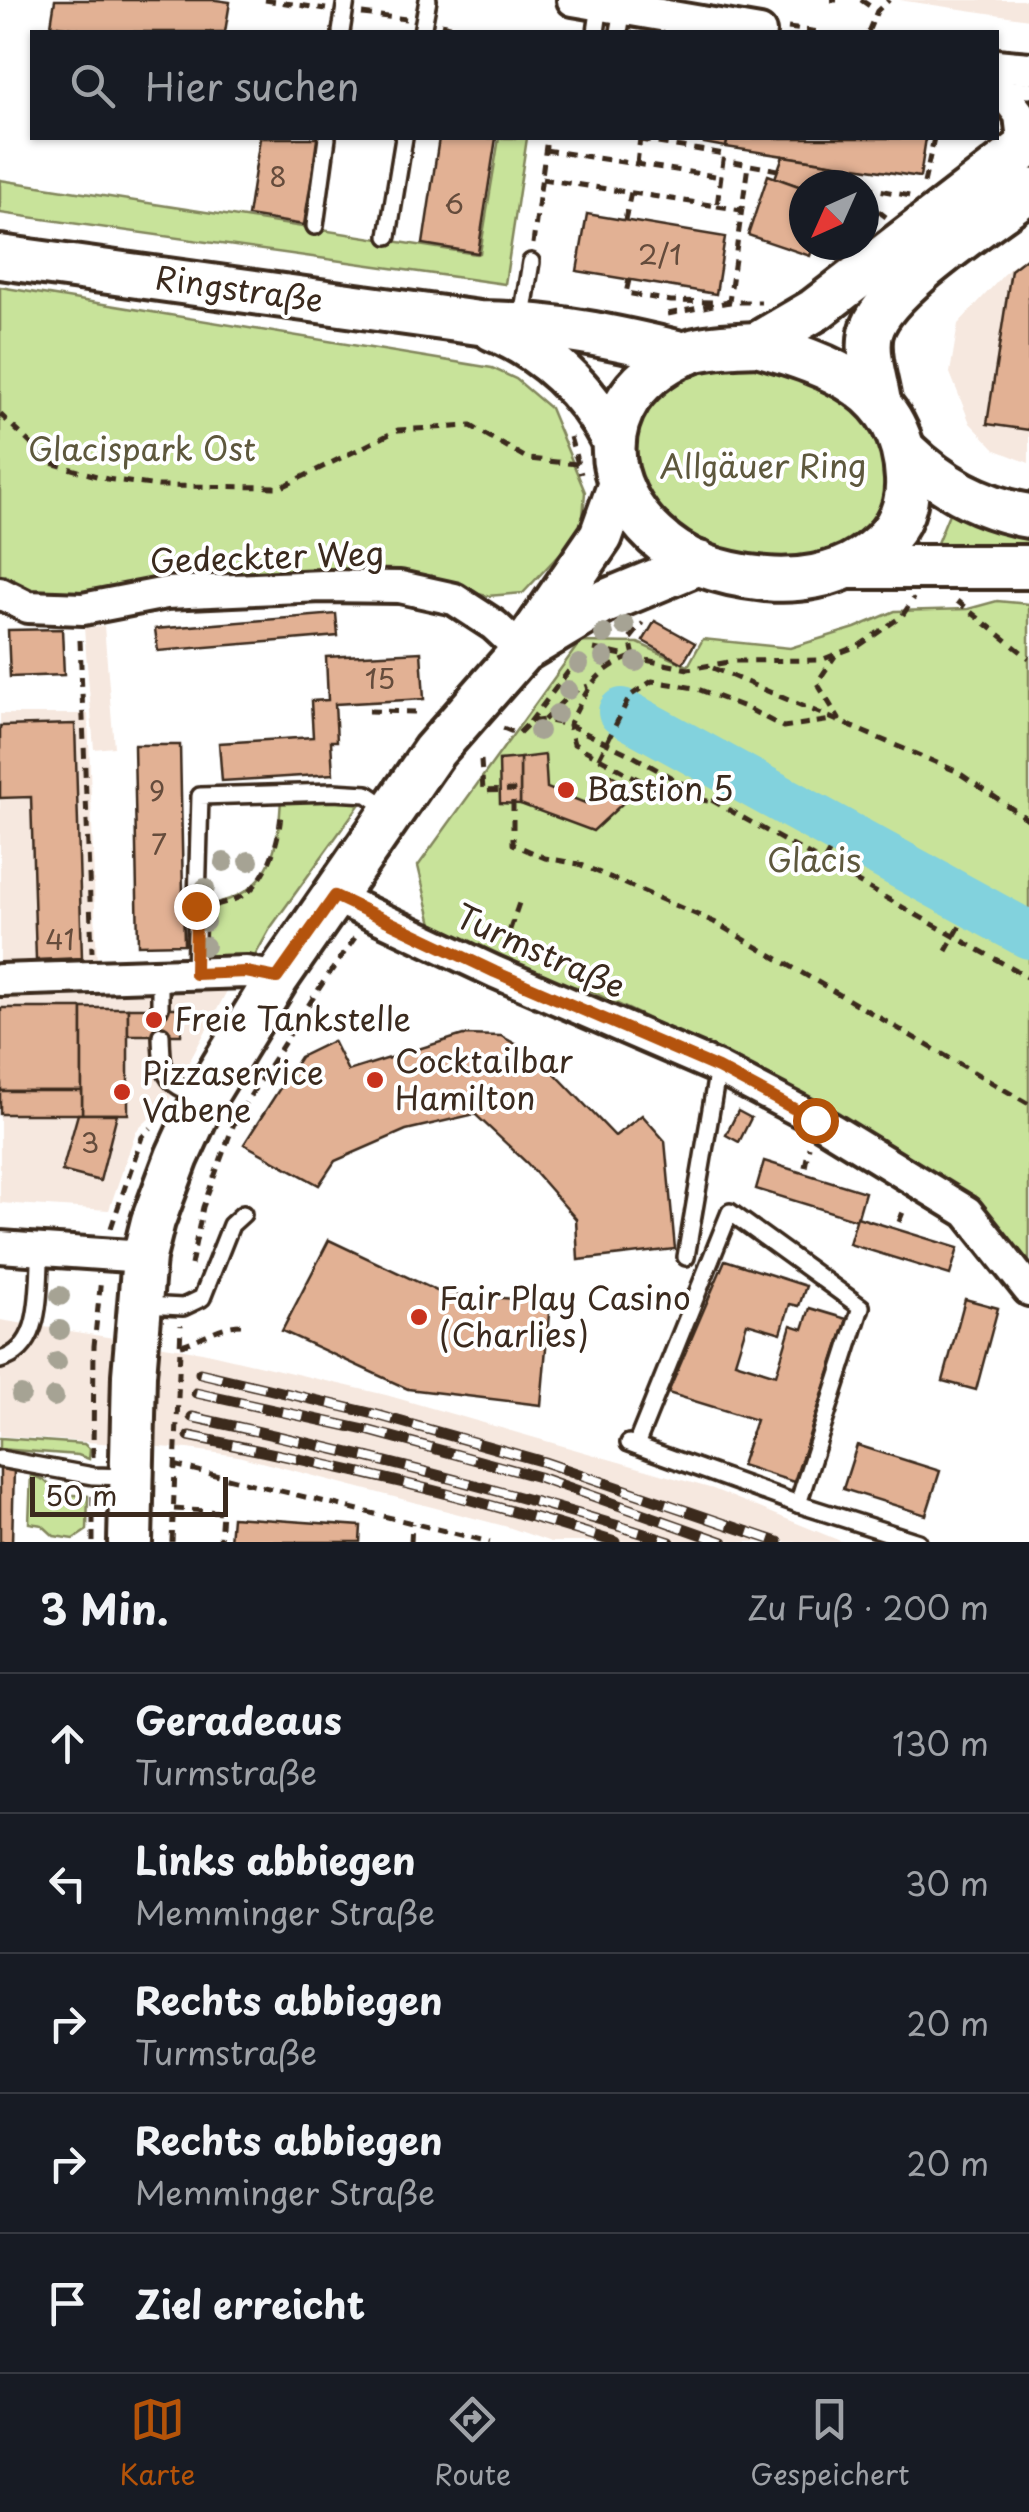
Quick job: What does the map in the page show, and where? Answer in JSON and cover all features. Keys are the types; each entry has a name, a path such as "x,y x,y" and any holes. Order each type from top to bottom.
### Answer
{"main road":[{"path":"757,344 1027,174"},
{"path":"879,402 871,334 882,310 1027,174"},
{"name":"Ringstraße","path":"0,256 479,323 569,328 685,354"},
{"name":"Ringstraße","path":"479,323 538,352 586,396 613,440"},
{"path":"849,567 896,529 908,500 906,452 897,428 879,402 838,371 757,344 719,346 685,354 665,364 632,394 613,440 619,486 638,517 652,531 699,564 746,577 784,581 849,567 1029,567"},
{"path":"906,452 928,474 956,491 978,502 1029,516"},
{"path":"130,1542 112,1477 134,1375 144,1257 193,1093 277,978 353,906 393,812 444,739 522,651 601,536 619,486"},
{"path":"522,651 602,604 699,564"}],"street":[{"path":"602,16 740,30"},
{"path":"1027,174 1020,115 1006,81 1029,68"},
{"name":"Gedeckter Weg","path":"0,593 28,608 83,609 166,592 322,586 400,588 454,599 494,625 522,651"},
{"name":"Turmstraße","path":"353,906 718,1068 815,1120 967,1212 1029,1290"},
{"path":"0,980 246,972 277,978"},
{"path":"0,1247 144,1257"}],"lane":[{"path":"342,30 346,0"},
{"path":"422,30 428,0"},
{"path":"315,226 327,140"},
{"path":"388,236 404,140"},
{"path":"521,323 531,262"},
{"path":"195,974 200,796 368,794 393,812"},
{"path":"160,976 160,1008"},
{"path":"161,1035 162,1068 193,1093"},
{"path":"686,1258 718,1068"},
{"path":"798,1504 861,1307 730,1212 631,1444 798,1504 918,1542"},
{"path":"140,1304 182,1307 202,1298 231,1224 243,1214"},
{"path":"0,1360 19,1353 31,1337 41,1250"},
{"path":"0,1459 112,1477"}],"path":[{"path":"265,0 329,9"},
{"path":"861,0 878,11"},
{"path":"869,30 878,11 889,0"},
{"path":"531,262 547,140"},
{"path":"637,164 640,140"},
{"path":"646,140 724,154 717,206"},
{"path":"879,189 912,196 923,184 928,145 932,140"},
{"path":"545,150 721,177"},
{"path":"724,160 778,170"},
{"path":"729,302 748,164"},
{"path":"542,180 741,210"},
{"path":"625,220 631,192"},
{"path":"879,212 888,219"},
{"path":"628,280 626,293 672,301 761,302 776,298"},
{"path":"654,322 668,313 729,302"},
{"path":"0,414 51,463 107,480 158,486 282,487 398,430 472,426 528,458 577,464"},
{"path":"503,728 518,734 570,666 586,652 596,649 688,669 735,661 821,660 860,645 902,616 920,591"},
{"path":"955,600 1029,658"},
{"path":"634,656 630,639 649,617"},
{"path":"80,640 93,978"},
{"path":"837,654 817,684 839,719"},
{"path":"634,656 610,664 596,676 569,725 574,744 663,793 720,803"},
{"path":"710,667 956,771 1029,820"},
{"path":"599,758 630,696 652,681 695,688 748,708 783,727 839,719"},
{"path":"544,720 572,692 591,685"},
{"path":"369,712 424,712"},
{"path":"530,722 544,720 569,725 606,743 1029,978"},
{"path":"481,760 483,792 513,790 513,844 545,858 579,864 714,922 1029,1104"},
{"path":"196,906 218,905 245,895 259,879 270,863 280,824 281,793"},
{"path":"815,877 833,846"},
{"path":"495,972 519,902"},
{"path":"172,1542 182,1307 203,1207 236,1118 324,980 353,906"},
{"path":"946,951 963,921"},
{"path":"93,1542 112,1477 91,1427 98,1314 94,1313"},
{"path":"181,1345 200,1340 225,1325 241,1325"},
{"path":"174,1465 490,1542"},
{"path":"174,1509 222,1512 220,1542"},
{"path":"411,1542 412,1523"}],"shaded area":[{"path":"899,0 1029,0 1029,19"},
{"path":"1029,254 1029,463 996,450 970,423 950,373 958,324 1009,269"},
{"path":"104,626 114,747 94,749 84,628"},
{"path":"0,714 88,714 98,993 228,989 169,1100 136,1131 109,1210 0,1203"},
{"path":"0,1320 202,1352 386,1395 713,1489 843,1542 551,1542 508,1527 238,1456 0,1436"}],"green space":[{"path":"499,140 527,140 505,284 0,213 0,180 476,254 480,253"},
{"name":"Glacispark Ost","path":"0,287 492,368 516,379 550,408 585,492 582,530 523,593 487,596 390,573 83,605 0,588"},
{"name":"Allgäuer Ring","path":"700,360 801,368 888,434 894,482 878,524 848,553 729,569 634,495 628,425 639,400"},
{"path":"950,511 1029,528 1029,560 933,553"},
{"name":"Glacis","path":"997,601 1029,604 1029,1270 979,1210 761,1072 586,989 531,977 433,928 418,866 580,642 638,643 688,666 703,639 790,648 895,611 968,609"},
{"path":"281,793 367,794 271,927 246,972 194,968 196,906 239,895 265,871 277,837"},
{"path":"0,1438 84,1444 90,1449 89,1459 0,1449"},
{"path":"31,1475 44,1480 59,1494 88,1496 87,1530 74,1539 54,1536 42,1525 29,1523"}],"building":[{"path":"55,0 230,2 225,30 85,30 51,25"},
{"path":"260,140 318,140 304,225 248,216"},
{"path":"439,140 496,140 478,253 423,244"},
{"path":"705,140 728,140 726,147 704,143"},
{"path":"728,140 926,140 920,177 726,147"},
{"path":"783,156 835,164 833,170 789,170 789,183 775,178"},
{"path":"768,175 789,183 789,249 748,235"},
{"path":"587,214 725,237 716,294 577,271"},
{"path":"1029,256 1029,430 987,424 1011,270"},
{"path":"336,614 338,636 158,651 155,629"},
{"path":"655,621 695,643 683,663 643,641"},
{"path":"62,629 64,675 10,677 8,630"},
{"path":"421,652 424,699 335,704 337,741 331,741 333,774 222,781 219,743 313,737 311,701 328,700 326,657"},
{"path":"75,724 82,958 36,960 31,797 0,798 0,726"},
{"path":"134,745 180,745 184,944 138,945"},
{"path":"545,755 547,788 585,803 611,775 638,789 593,831 520,804 520,758"},
{"path":"520,758 520,804 500,803 499,760"},
{"path":"1,1008 82,1008 82,1091 1,1091"},
{"path":"82,1008 128,1008 128,1114 82,1114"},
{"path":"128,1008 182,1008 181,1035 128,1035"},
{"path":"463,1035 501,1036 539,1057 615,1136 642,1115 665,1141 675,1249 578,1260 576,1219 527,1163 475,1114 406,1130 335,1161 319,1185 244,1144 300,1057 333,1041 348,1071"},
{"path":"0,1091 82,1091 82,1114 0,1114"},
{"path":"738,1111 751,1118 739,1142 726,1135"},
{"path":"78,1114 117,1114 100,1181 62,1171"},
{"path":"764,1161 865,1192 857,1220 756,1189"},
{"path":"857,1217 958,1248 950,1275 849,1244"},
{"name":"Fair Play Casino (Charlies)","path":"329,1240 441,1293 550,1302 541,1405 408,1389 282,1331"},
{"path":"725,1260 806,1286 799,1306 790,1304 781,1333 747,1323 735,1362 776,1375 791,1325 803,1329 810,1308 847,1319 794,1482 741,1465 756,1420 668,1393"},
{"path":"965,1299 998,1308 976,1390 943,1381"},
{"path":"857,1445 940,1471 926,1515 843,1489"},
{"path":"0,1469 14,1469 12,1542 0,1542"},
{"path":"232,1517 361,1526 360,1542 230,1542"}],"waterway":[{"path":"622,712 1029,935"}],"railway":[{"path":"200,1373 370,1413 544,1462 778,1542"},
{"path":"196,1393 370,1431 539,1477 723,1542"},
{"path":"192,1417 433,1474 670,1542"},
{"path":"189,1436 403,1483 615,1542"}],"place":[{"name":"Bastion 5","path":"566,790"},
{"name":"Freie Tankstelle","path":"154,1020"},
{"name":"Cocktailbar Hamilton","path":"375,1080"},
{"name":"Pizzaservice Vabene","path":"122,1092"},
{"name":"Fair Play Casino (Charlies)","path":"419,1317"}],"route":[{"path":"196,906 195,974 246,972 277,978 335,896 495,972 718,1068 815,1120"}]}
